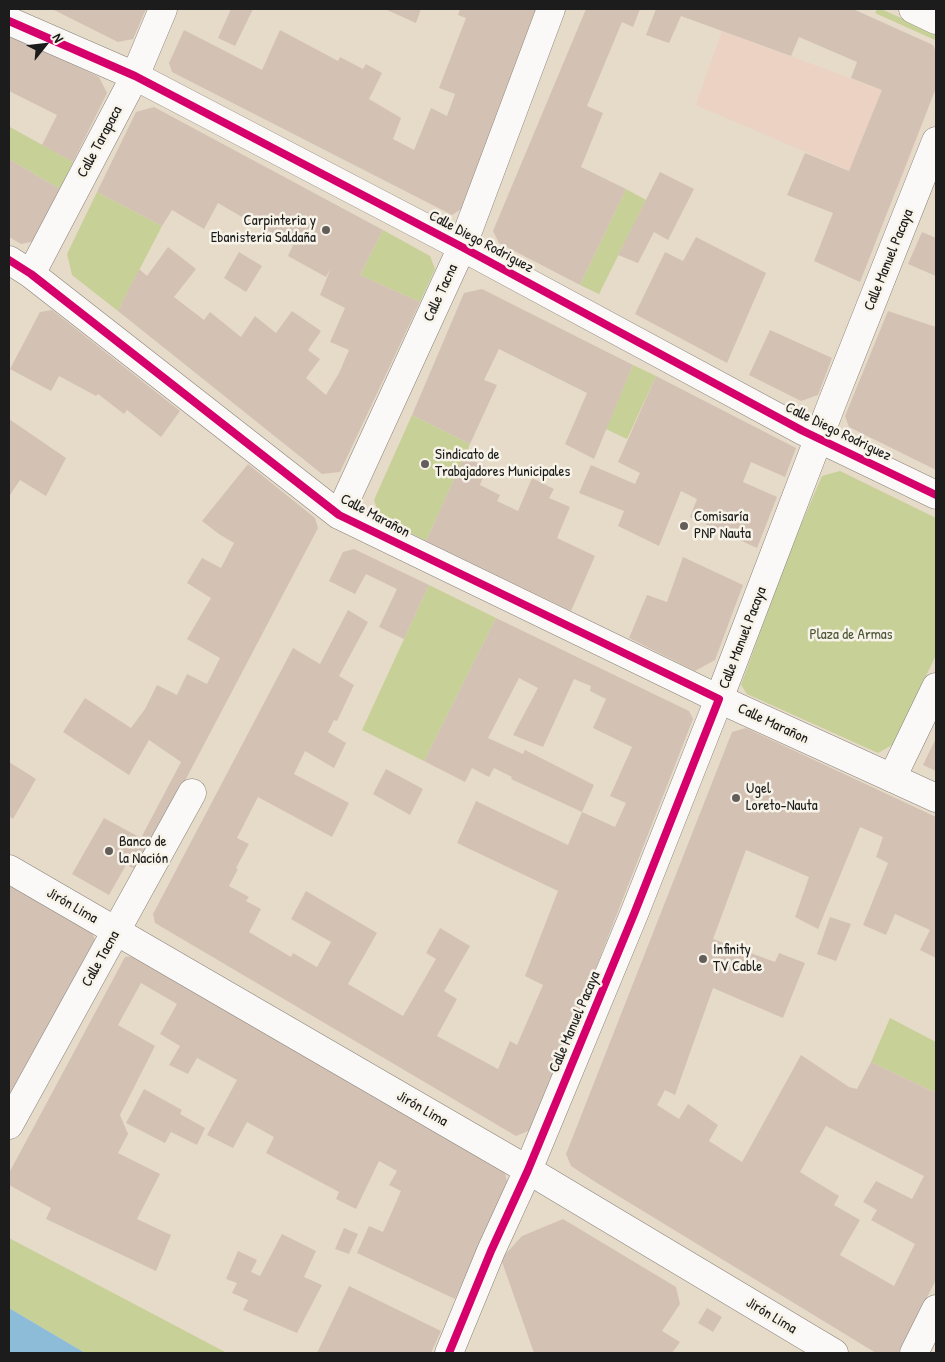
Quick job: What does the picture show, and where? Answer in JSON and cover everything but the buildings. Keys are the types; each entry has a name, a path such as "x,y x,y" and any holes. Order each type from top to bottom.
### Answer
{"street":[{"name":"Calle Tarapaca","path":"20,267 135,76 163,9"},
{"name":"Calle Tacna","path":"339,515 462,247 551,9"},
{"path":"913,9 936,20"},
{"name":"Calle Diego Rodriguez","path":"9,21 135,76 462,247 819,439 936,495"},
{"name":"Calle Manuel Pacaya","path":"449,1353 491,1251 528,1170 634,914 719,699 835,394 936,141"},
{"name":"Calle Marañon","path":"20,267 339,515 719,699 936,798"},
{"path":"892,778 936,687"},
{"name":"Calle Tacna","path":"9,1125 192,793"},
{"name":"Jirón Lima","path":"9,869 528,1170 834,1353"},
{"path":"914,1353 936,1308"}],"shaded area":[{"path":"722,31 928,109 897,191 696,105"}],"green space":[{"path":"877,9 881,9 936,34 935,40 875,13"},
{"path":"10,127 73,162 60,189 9,159"},
{"path":"626,189 646,200 599,294 580,285"},
{"path":"97,192 162,226 118,311 72,275 67,254"},
{"path":"383,230 430,256 435,269 420,302 360,275"},
{"path":"633,365 656,376 627,439 606,429"},
{"path":"412,415 470,444 426,541 380,517 374,500"},
{"name":"Plaza de Armas","path":"840,471 936,518 936,655 894,744 878,753 747,694 741,685 791,548 822,476"},
{"path":"429,585 496,618 424,761 362,730"},
{"path":"890,1018 936,1042 936,1093 871,1062"},
{"path":"9,1238 227,1353 85,1353 9,1308"}],"water":[{"path":"9,1308 85,1353 9,1353"}],"cycle path":[{"path":"9,21 135,76 462,247 803,431 936,495"},
{"path":"9,260 31,274 339,515 719,699 634,914 528,1170 491,1251 449,1353"}],"place":[{"name":"Carpinteria y Ebanisteria Saldaña","path":"326,230"},
{"name":"Sindicato de Trabajadores Municipales","path":"425,464"},
{"name":"Comisaría PNP Nauta","path":"684,526"},
{"name":"Ugel Loreto-Nauta","path":"736,798"},
{"name":"Banco de la Nación","path":"109,851"},
{"name":"Infinity TV Cable","path":"703,959"}]}
